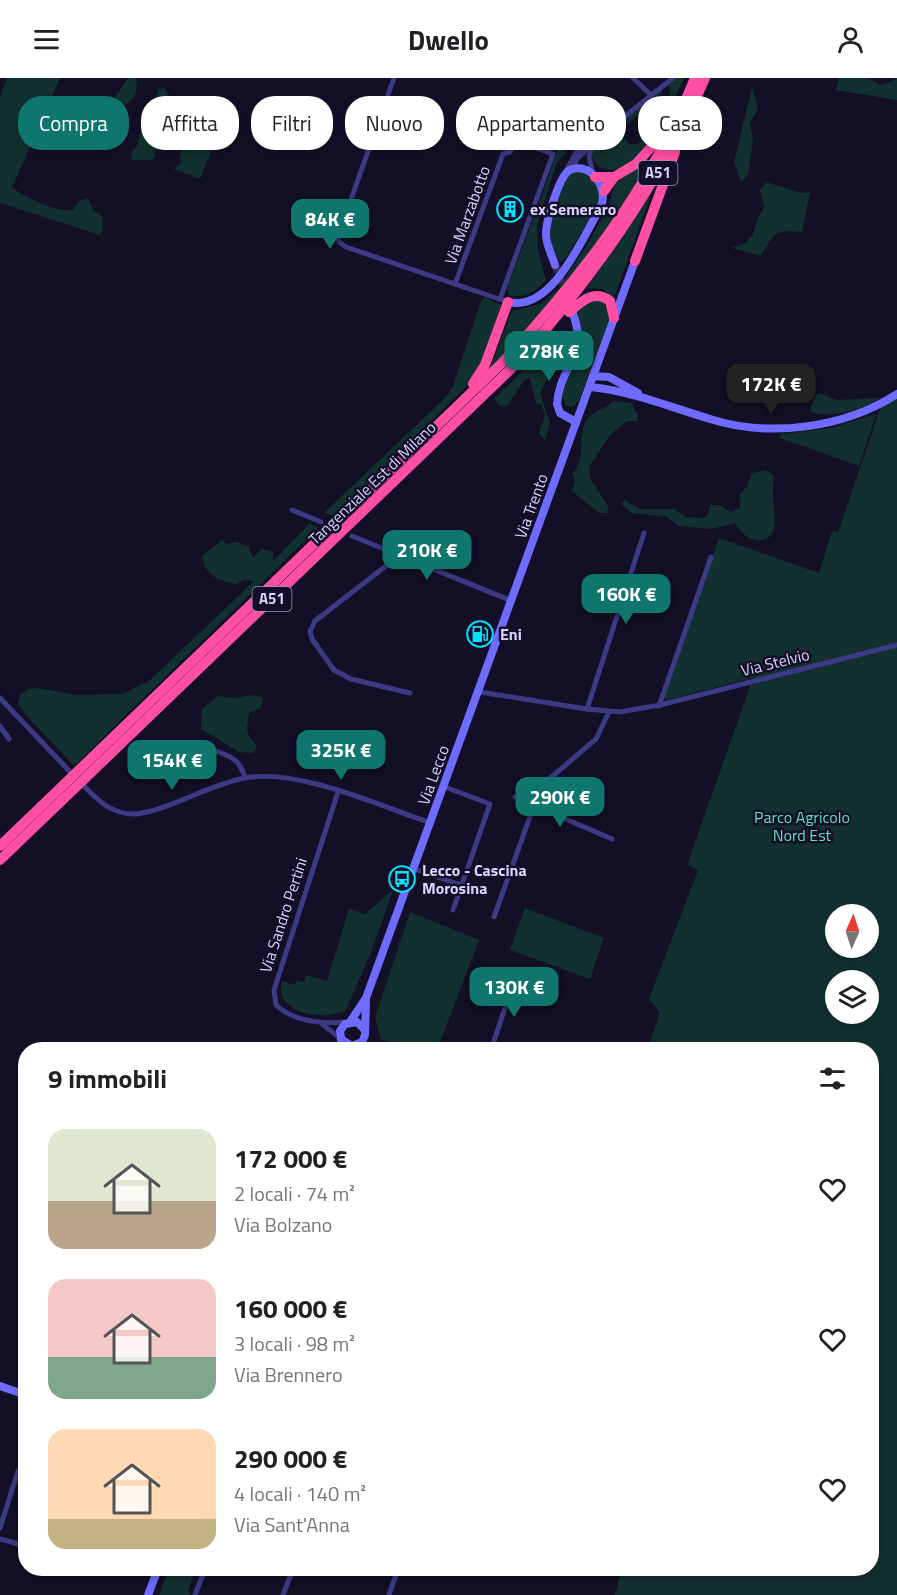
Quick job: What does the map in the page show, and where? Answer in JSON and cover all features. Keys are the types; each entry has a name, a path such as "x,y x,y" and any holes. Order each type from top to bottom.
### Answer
{"highway":[{"name":"Tangenziale Est di Milano","path":"689,96 695,78"},
{"name":"Tangenziale Est di Milano","path":"695,96 705,78"},
{"path":"604,191 614,177 636,164 650,150"},
{"name":"Tangenziale Est di Milano","path":"0,846 502,363 572,285 628,205 662,150"},
{"name":"Tangenziale Est di Milano","path":"0,861 459,421 542,335 607,254 653,182 667,150"},
{"path":"635,261 671,150"},
{"path":"594,177 614,177"},
{"path":"542,335 591,296 600,296 610,301 614,318"},
{"path":"424,438 480,375 504,301"}],"street":[{"name":"Via Marzabotto","path":"394,78 339,236 339,242 343,246 504,301 553,154 516,141 510,152 503,154 456,284"},
{"path":"633,78 651,95"},
{"path":"626,115 673,78"},
{"path":"555,265 547,243 546,230 565,174 576,153 580,150"},
{"path":"574,169 576,160 586,150"},
{"path":"591,150 589,156 594,177"},
{"path":"504,301 527,303 549,289 602,206 604,191 594,177 584,170 574,169 565,174"},
{"name":"Via Trento","path":"480,692 635,261"},
{"path":"573,314 579,332 579,345 557,404 560,413 576,422"},
{"path":"593,376 609,377 646,398"},
{"path":"590,387 646,398 729,424 774,428 834,420 867,410 897,394"},
{"path":"292,510 321,522"},
{"path":"587,710 644,533"},
{"path":"352,536 407,561 513,601"},
{"path":"658,706 711,557"},
{"path":"407,561 391,562 315,621 310,631 312,639 329,665 341,675 410,693"},
{"name":"Via Stelvio","path":"480,692 609,712 658,706 897,645"},
{"name":"Via Lecco","path":"341,1040 340,1031 366,998 480,692"},
{"path":"0,698 95,799 113,811 137,814 245,778 292,779 431,823"},
{"path":"494,917 534,804 546,780 596,739 609,712"},
{"path":"0,726 9,739"},
{"path":"201,746 235,758 241,763 245,778"},
{"path":"445,787 490,804 453,909"},
{"name":"Via Sandro Pertini","path":"317,1022 288,1014 276,1005 275,984 338,792"},
{"path":"515,797 612,839"},
{"path":"414,869 461,885"},
{"path":"493,970 538,986"},
{"path":"494,1042 515,978"},
{"name":"Via Lecco","path":"359,1042 365,1032 366,998"},
{"path":"317,1022 360,1024 375,1042"},
{"path":"317,1022 334,1031 344,1042"},
{"path":"0,1386 18,1392"},
{"path":"0,1528 18,1471"},
{"path":"0,1539 18,1544"},
{"path":"148,1595 155,1576"},
{"path":"195,1595 202,1576"},
{"path":"283,1595 290,1576"},
{"path":"389,1595 396,1576"}],"green space":[{"path":"7,78 60,78 52,96 18,96 18,150 29,150 12,188 57,209 73,210 79,201 88,198 94,211 102,216 103,229 100,235 0,203 0,97"},
{"path":"128,78 136,78 136,92 130,101 129,96 116,96"},
{"path":"675,78 684,78 675,96 669,96 668,84"},
{"path":"839,78 865,78 882,84 897,78 897,100 836,90"},
{"path":"752,87 758,109 750,123 753,140 748,175 741,182 734,162"},
{"path":"164,88 170,96 156,96 159,89"},
{"path":"662,89 659,96 654,96"},
{"path":"638,109 638,115 626,126 626,119"},
{"path":"141,133 141,150 155,150 155,157 151,160 132,160 131,153 138,145"},
{"path":"626,140 629,144 637,144 638,150 642,151 618,169 600,167 592,157 593,150 626,150"},
{"path":"182,150 210,150 200,179 174,169 181,163"},
{"path":"557,150 564,150 566,153 557,162 537,225 538,250 546,280 530,294 509,295 507,289"},
{"path":"644,163 647,169 595,250 488,373 512,311 541,304 559,288 608,207 615,183"},
{"path":"575,172 583,173 598,184 601,199 567,256 561,262 554,252 550,230 555,207 568,175"},
{"path":"766,182 801,193 810,192 802,232 786,231 775,234 760,256 732,248 745,243 753,235 764,207 760,190"},
{"path":"653,190 613,300 603,289 587,288"},
{"path":"484,297 501,305 483,363 470,383 334,516 324,513 446,397 453,386"},
{"path":"604,299 610,319 579,401 572,407 566,406 561,395 575,363 580,343 581,332 575,309 582,302"},
{"path":"548,339 556,346 550,373 540,393 550,423 545,441 539,433 545,415 541,405 536,403 530,378 525,379 507,406 499,405 494,399 529,365 540,343"},
{"path":"820,393 836,400 879,398 865,406 846,412 825,414 810,411 815,396"},
{"name":"Parco Agricolo Nord Est","path":"897,397 897,1595 615,1595 620,1576 879,1576 879,1042 650,1042 660,1013 649,999 698,870 687,865 753,678 666,700 663,696 719,538 819,573 832,531 838,532 881,406"},
{"path":"613,401 631,403 638,415 637,421 627,421 610,435 589,467 590,478 609,508 607,513 599,513 572,491 575,481 572,474 579,461 585,424 589,417"},
{"path":"876,414 859,466 780,438 782,434 831,428"},
{"path":"766,470 773,475 775,519 773,532 765,539 757,540 747,537 735,523 712,529 679,526 667,517 632,513 621,504 624,500 641,509 674,509 686,517 706,518 710,505 719,505 731,512 740,508 740,494 747,486 752,473"},
{"path":"309,524 319,527 74,766 18,704 20,695 28,689 38,688 76,695 122,694 149,681 254,581 244,580 236,584 218,579 206,568 202,556 222,540 226,544 236,542 248,546 253,558 262,549 273,552 273,561"},
{"path":"252,695 263,698 261,708 249,713 247,731 257,746 253,753 239,752 201,729 202,709 218,696 236,698"},
{"path":"393,890 370,955 346,1010 337,1014 315,1015 293,1008 285,1001 281,992 282,981 295,985 297,980 304,982 306,975 327,981 349,909 365,914"},
{"path":"525,908 604,938 590,979 510,950"},
{"path":"410,912 479,940 440,1042 389,1042 381,1039 375,1017"},
{"path":"166,1576 193,1576 188,1591 190,1595 159,1595"}],"tunnel":[{"path":"555,265 566,295"}],"place":[{"name":"ex Semeraro","path":"510,209"},
{"name":"Eni","path":"480,634"},
{"name":"Lecco - Cascina Morosina","path":"402,879"}]}
